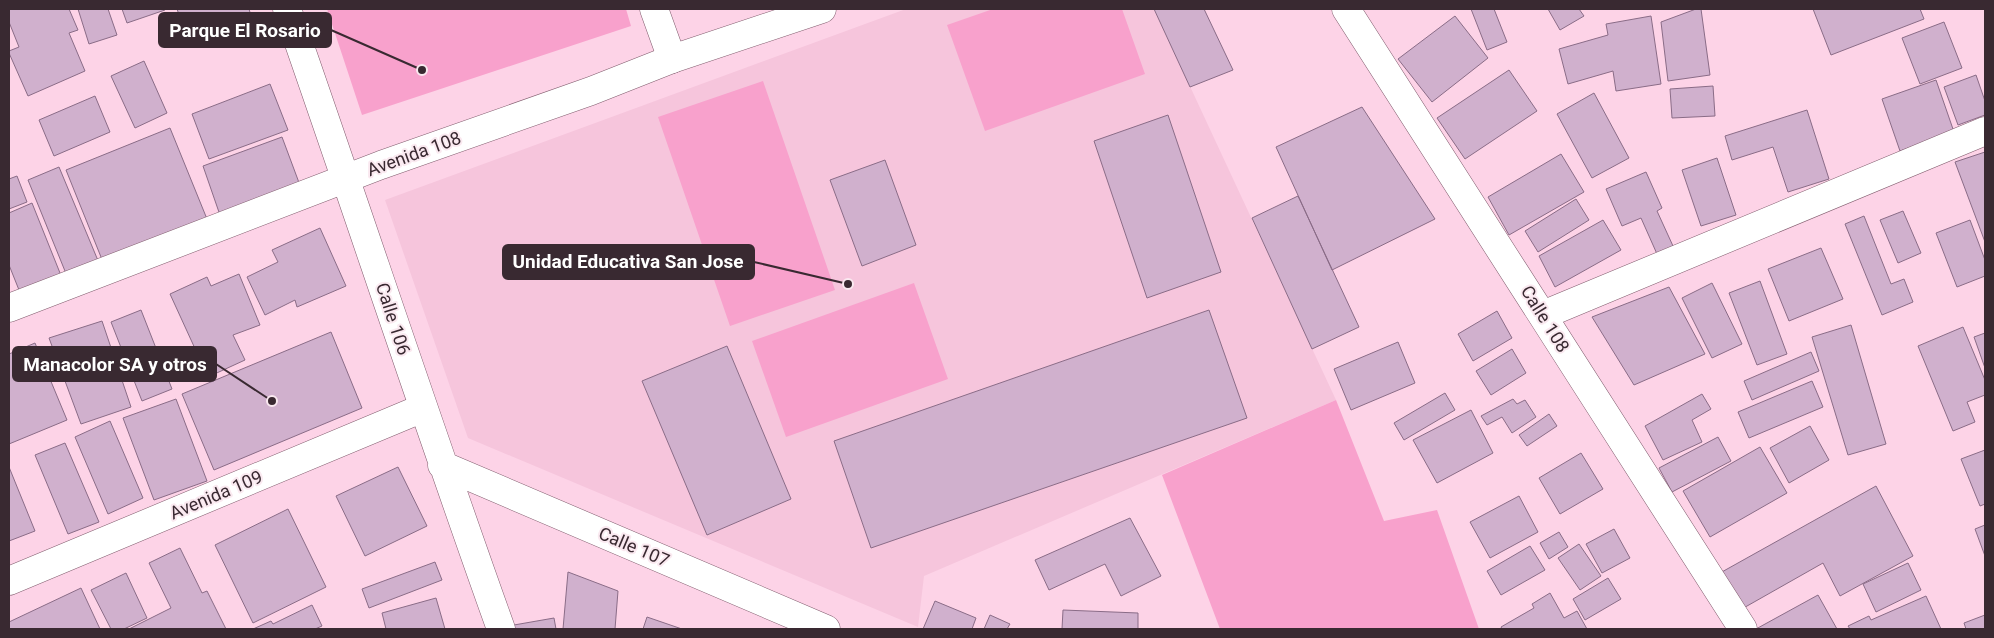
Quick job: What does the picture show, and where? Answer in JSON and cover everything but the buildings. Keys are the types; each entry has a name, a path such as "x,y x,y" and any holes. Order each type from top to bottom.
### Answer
{"street":[{"name":"Calle 106","path":"287,9 442,466 501,629"},
{"path":"654,9 672,60"},
{"name":"Avenida 108","path":"9,308 346,179 672,60 822,9"},
{"name":"Calle 108","path":"1346,9 1743,629"},
{"path":"1543,315 1985,132"},
{"name":"Avenida 109","path":"9,581 423,408"},
{"name":"Calle 107","path":"442,466 826,629"}],"shaded area":[{"path":"327,9 626,9 631,26 362,115"},
{"path":"906,9 1154,9 1336,400 924,576 918,627 468,438 385,200"},
{"path":"993,9 1122,9 1145,74 985,131 947,25"},
{"path":"763,81 835,290 730,326 658,117"},
{"path":"914,283 948,379 786,437 752,341"},
{"path":"1336,400 1384,521 1437,510 1479,629 1220,629 1162,475"}],"place":[{"name":"Parque El Rosario","path":"422,70"},
{"name":"Unidad Educativa San Jose","path":"848,284"},
{"name":"Manacolor SA y otros","path":"272,401"}]}
